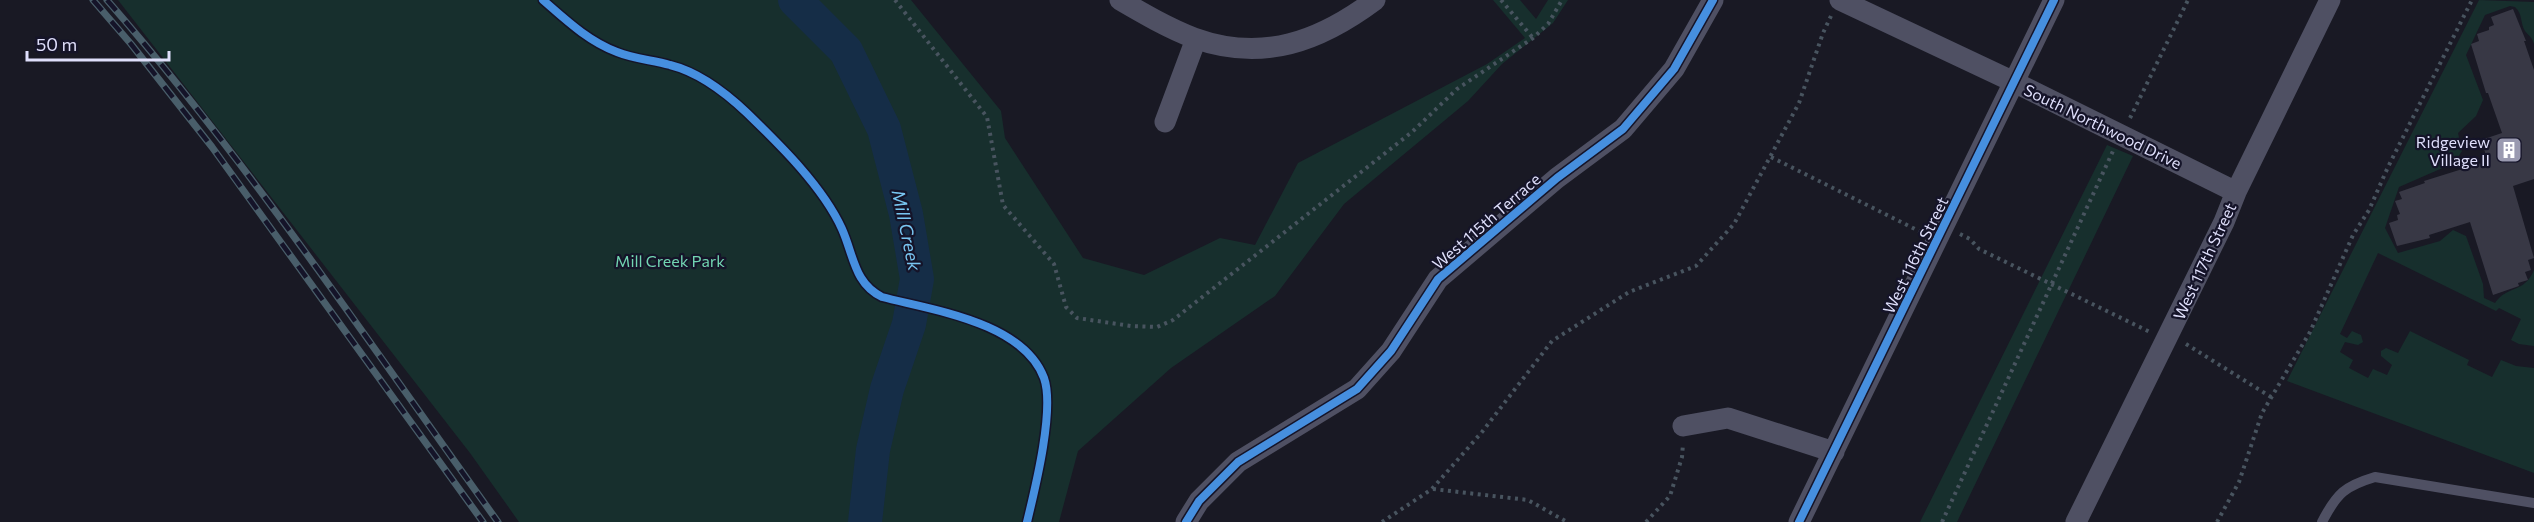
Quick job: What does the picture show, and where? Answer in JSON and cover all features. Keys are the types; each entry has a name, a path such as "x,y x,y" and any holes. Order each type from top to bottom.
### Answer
{"street":[{"path":"1120,0 1196,39 1233,47 1273,48 1312,38 1348,20 1375,0"},
{"name":"West 115th Terrace","path":"1186,522 1199,501 1238,462 1357,389 1391,351 1438,279 1557,178 1623,129 1674,69 1713,0"},
{"name":"South Northwood Drive","path":"1840,0 2014,82 2236,192"},
{"name":"West 116th Street","path":"1799,522 2054,0"},
{"name":"West 117th Street","path":"2076,522 2224,222 2236,192 2330,0"},
{"path":"1165,122 1196,39"},
{"path":"1683,426 1728,418 1834,452"}],"lane":[{"path":"2322,522 2332,503 2351,484 2375,477 2534,503"}],"path":[{"path":"895,0 987,117 1003,205 1054,264 1066,307 1077,318 1149,327 1157,327 1173,320 1412,132 1457,89 1533,38 1548,24 1562,0"},
{"path":"1501,0 1533,38"},
{"path":"1382,522 1432,489 1482,432 1552,340 1629,292 1696,266 1734,224 1799,103 1823,33 1840,0"},
{"path":"1942,522 2121,135 2188,0"},
{"path":"2217,522 2239,482 2262,413 2310,332 2353,235 2369,210 2388,167 2472,0"},
{"path":"1772,157 1927,234 1954,231 1970,239 1979,249 2153,333 2196,349 2271,397"},
{"path":"1646,522 1670,496 1682,457 1683,426"},
{"path":"1432,489 1528,500 1568,522"}],"green space":[{"name":"Mill Creek Park","path":"118,0 911,0 1001,111 1005,138 1083,258 1144,275 1220,238 1255,245 1298,163 1487,64 1525,38 1493,0 1520,0 1536,19 1548,0 1568,0 1553,23 1502,64 1468,101 1344,204 1275,296 1171,368 1078,451 1059,522 519,522 470,453"},
{"path":"2479,0 2534,2 2534,44 2525,31 2515,7 2510,6 2485,15 2466,55 2483,100 2476,116 2458,133 2462,151 2454,163 2399,187 2385,228 2398,253 2440,241 2453,230 2466,236 2483,284 2484,298 2495,303 2500,297 2525,283 2534,270 2534,346 2519,344 2511,340 2521,319 2499,308 2496,311 2378,253 2340,334 2347,338 2352,331 2361,335 2363,342 2358,345 2345,342 2340,352 2353,360 2349,368 2368,378 2373,369 2387,375 2392,365 2381,356 2381,351 2386,348 2398,353 2410,331 2469,360 2467,365 2492,377 2501,360 2516,366 2534,368 2534,473 2287,381"},
{"path":"2107,145 2133,156 1957,522 1920,522"}],"building":[{"name":"Ridgeview Village II","path":"2513,9 2526,41 2524,41 2534,70 2534,179 2513,186 2534,258 2528,260 2531,270 2525,272 2528,280 2518,283 2519,286 2493,295 2470,222 2429,235 2430,238 2397,246 2389,223 2398,220 2397,215 2400,214 2395,201 2402,199 2399,192 2425,183 2424,181 2488,161 2481,140 2502,133 2488,93 2486,93 2471,44 2479,41 2477,34 2489,30 2489,27 2494,25 2491,17"}],"waterway":[{"name":"Mill Creek","path":"795,0 846,51 884,129 906,214 917,279 909,324 887,389 873,450 865,522"}],"railway":[{"path":"93,0 131,44 212,147 483,522"},
{"path":"107,0 160,62 260,191 498,522"}],"cycle path":[{"path":"543,0 596,42 623,54 681,68 712,84 739,106 787,153 824,198 842,229 860,276 873,291 882,297 974,321 997,331 1017,344 1033,359 1044,378 1047,409 1043,449 1027,522"},
{"path":"1186,522 1199,501 1238,462 1357,389 1391,351 1438,279 1557,178 1623,129 1674,69 1713,0"},
{"path":"1799,522 2054,0"}],"place":[{"name":"Ridgeview Village II","path":"2509,150"}]}
